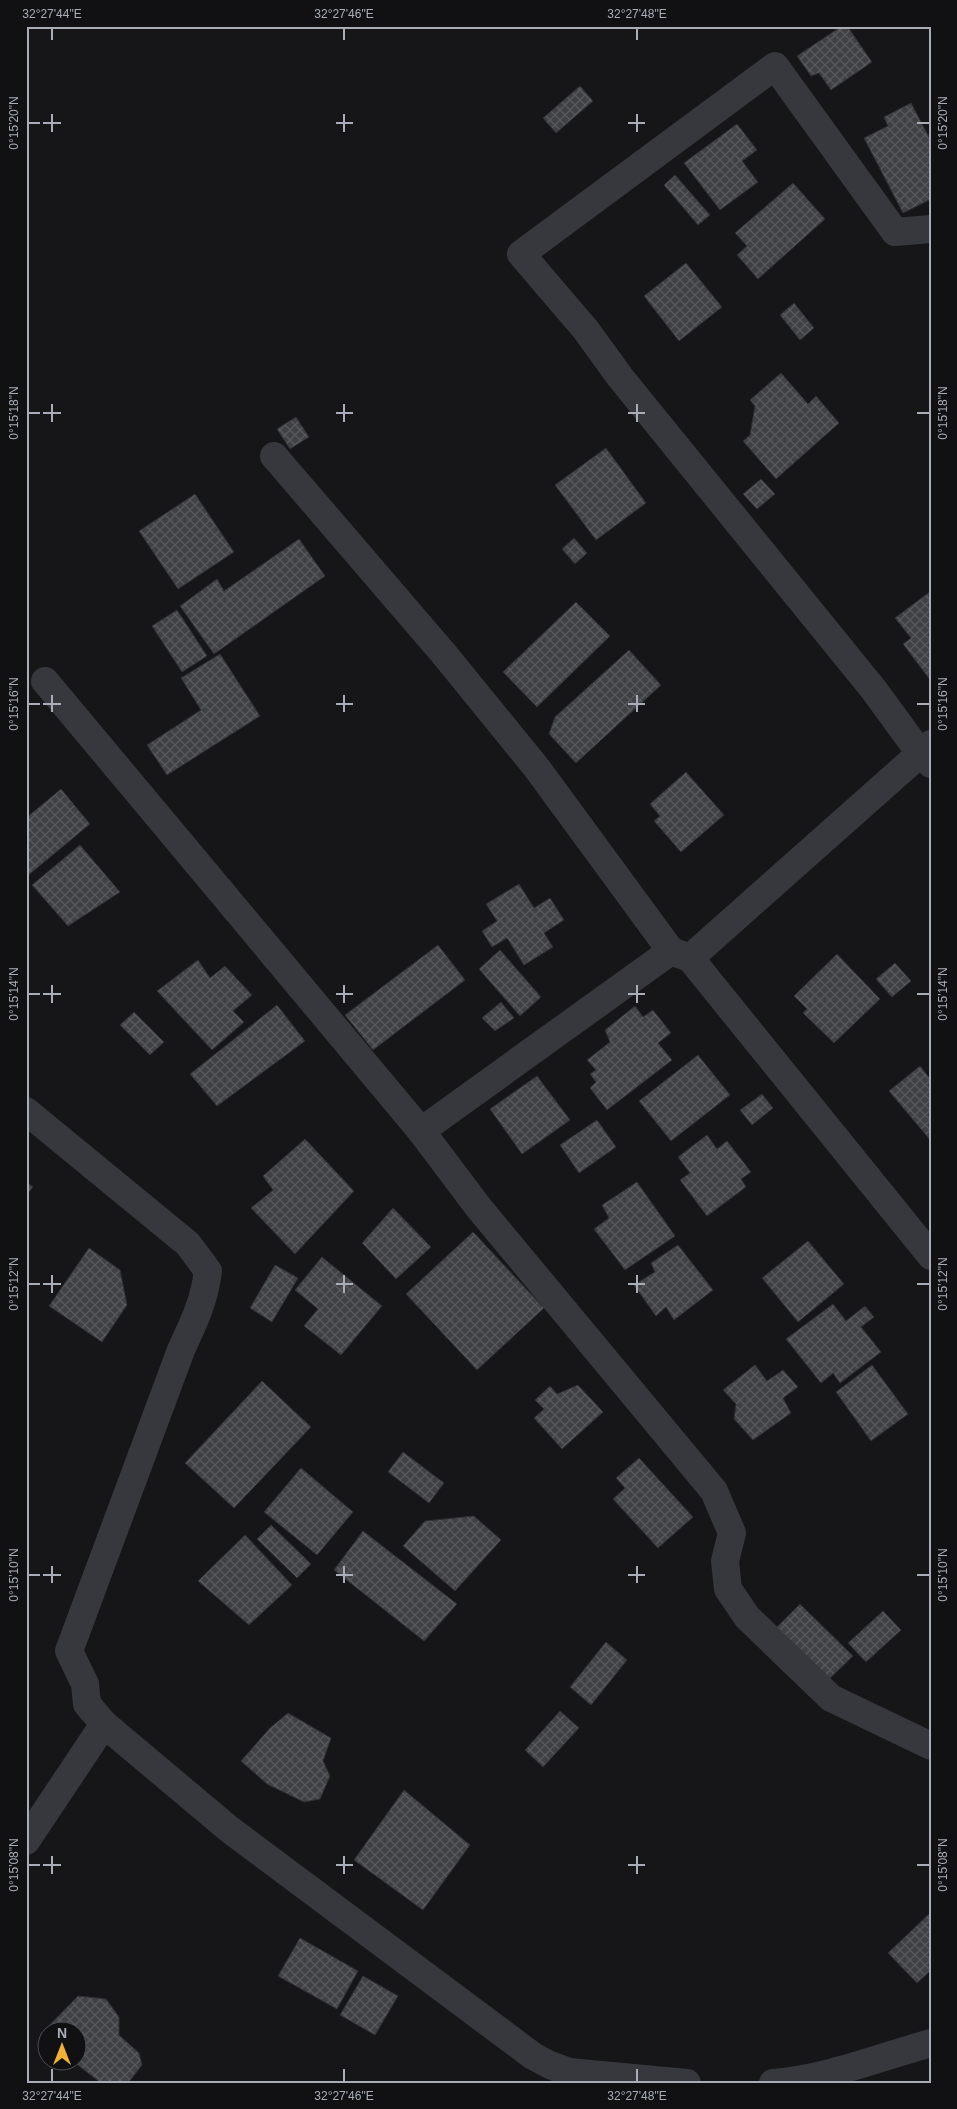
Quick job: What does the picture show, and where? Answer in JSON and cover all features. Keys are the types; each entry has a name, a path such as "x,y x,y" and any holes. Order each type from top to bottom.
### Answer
{"street":[{"path":"421,1131 681,954 927,754 620,377 586,330 521,254 775,66 895,232 931,229"},
{"path":"274,456 444,654 536,767 681,954 931,1256"},
{"path":"45,681 421,1131 478,1208 714,1491 732,1533 725,1561 728,1589 747,1617 831,1698 931,1746"},
{"path":"26,1111 188,1244 208,1271 205,1294 199,1311 181,1350 69,1651 85,1684 87,1704 104,1724 229,1829 533,2056 568,2072 687,2083"},
{"path":"26,1840 104,1724"},
{"path":"772,2083 800,2080 853,2068 931,2043"}],"building":[{"path":"842,26 847,26 872,62 831,90 819,73 811,76 797,56"},
{"path":"580,86 593,101 556,133 543,118"},
{"path":"911,103 931,141 931,199 903,213 864,138 888,126 884,117"},
{"path":"737,124 757,150 742,161 758,182 720,210 684,163"},
{"path":"675,175 710,215 698,225 664,185"},
{"path":"793,183 825,219 758,279 737,255 747,246 735,233"},
{"path":"686,263 722,307 679,341 644,296"},
{"path":"794,303 814,328 800,340 780,315"},
{"path":"781,373 808,404 816,396 839,423 776,479 743,441 750,435 755,406 750,400"},
{"path":"296,417 309,437 290,449 277,429"},
{"path":"606,448 646,503 596,540 555,485"},
{"path":"761,479 775,494 757,509 743,494"},
{"path":"195,494 234,552 178,589 139,531"},
{"path":"574,538 587,553 575,564 562,549"},
{"path":"299,539 325,576 214,654 180,606 217,579 224,591"},
{"path":"931,591 931,681 903,644 911,638 895,618"},
{"path":"576,602 610,636 537,707 503,672"},
{"path":"177,610 207,656 182,672 152,626"},
{"path":"629,650 661,685 576,763 549,734 555,717"},
{"path":"220,654 260,716 167,775 147,745 201,710 181,678"},
{"path":"686,772 724,815 681,852 654,821 660,816 650,804"},
{"path":"61,789 90,824 26,877 26,818"},
{"path":"80,845 120,892 68,926 32,885"},
{"path":"519,884 534,908 550,898 564,920 544,933 553,947 524,965 507,938 492,947 482,931 497,921 486,904"},
{"path":"438,945 465,980 373,1050 345,1015"},
{"path":"500,950 541,997 520,1016 479,969"},
{"path":"837,954 880,999 834,1043 803,1013 807,1009 794,996"},
{"path":"198,960 210,978 225,966 252,995 233,1011 244,1022 212,1050 157,991"},
{"path":"895,963 911,981 892,997 876,979"},
{"path":"501,1002 514,1018 495,1031 482,1018"},
{"path":"277,1005 305,1041 217,1106 190,1074"},
{"path":"635,1006 643,1017 653,1010 671,1033 658,1043 672,1060 607,1110 590,1088 596,1082 590,1074 596,1070 587,1060 610,1042 605,1030"},
{"path":"134,1012 164,1042 150,1055 120,1025"},
{"path":"698,1055 730,1095 671,1141 639,1101"},
{"path":"920,1066 931,1080 931,1141 889,1091"},
{"path":"537,1076 570,1120 522,1154 490,1109"},
{"path":"762,1094 773,1108 752,1125 740,1110"},
{"path":"597,1120 616,1147 579,1173 560,1145"},
{"path":"707,1135 717,1149 727,1141 751,1172 741,1179 746,1187 707,1216 680,1180 690,1173 678,1157"},
{"path":"305,1139 354,1191 295,1254 251,1208 273,1190 263,1176"},
{"path":"26,1182 33,1187 26,1195"},
{"path":"637,1182 675,1236 625,1270 594,1229 609,1218 602,1205"},
{"path":"393,1208 431,1247 396,1279 362,1243"},
{"path":"473,1232 544,1308 477,1370 406,1294"},
{"path":"808,1241 844,1284 798,1322 762,1278"},
{"path":"678,1245 713,1290 674,1320 666,1307 656,1316 634,1285 655,1272 651,1263"},
{"path":"89,1248 120,1270 127,1305 102,1342 49,1306"},
{"path":"322,1257 382,1306 341,1355 304,1326 318,1309 295,1290"},
{"path":"275,1265 298,1278 272,1322 250,1308"},
{"path":"833,1304 846,1321 865,1306 874,1317 861,1327 881,1352 840,1383 833,1373 821,1383 786,1339"},
{"path":"755,1365 767,1381 783,1370 798,1387 783,1398 791,1413 753,1440 734,1419 736,1404 723,1390"},
{"path":"872,1365 908,1414 871,1441 836,1392"},
{"path":"262,1381 311,1427 234,1508 185,1463"},
{"path":"578,1385 603,1412 562,1449 534,1418 544,1409 535,1400 550,1386 557,1394"},
{"path":"403,1452 444,1483 429,1503 388,1472"},
{"path":"639,1458 693,1517 658,1548 613,1499 625,1488 616,1478"},
{"path":"301,1468 353,1512 317,1555 264,1512"},
{"path":"474,1516 501,1540 455,1591 403,1546 425,1521"},
{"path":"271,1525 311,1564 297,1578 257,1539"},
{"path":"363,1531 457,1604 424,1641 334,1570"},
{"path":"245,1535 292,1585 249,1625 198,1581"},
{"path":"800,1604 853,1656 825,1683 773,1631"},
{"path":"883,1611 901,1630 866,1662 848,1643"},
{"path":"606,1642 627,1660 591,1705 570,1687"},
{"path":"560,1711 579,1728 543,1767 525,1750"},
{"path":"288,1713 331,1738 323,1761 330,1776 320,1799 304,1802 267,1784 241,1761 270,1728"},
{"path":"404,1790 470,1845 423,1910 354,1860"},
{"path":"931,1912 931,1970 917,1983 888,1953"},
{"path":"300,1938 358,1971 337,2009 278,1976"},
{"path":"363,1976 398,1996 375,2035 340,2015"},
{"path":"78,1996 106,1999 119,2017 119,2035 139,2053 142,2065 128,2083 101,2083 87,2072 88,2022 53,2022"}]}
